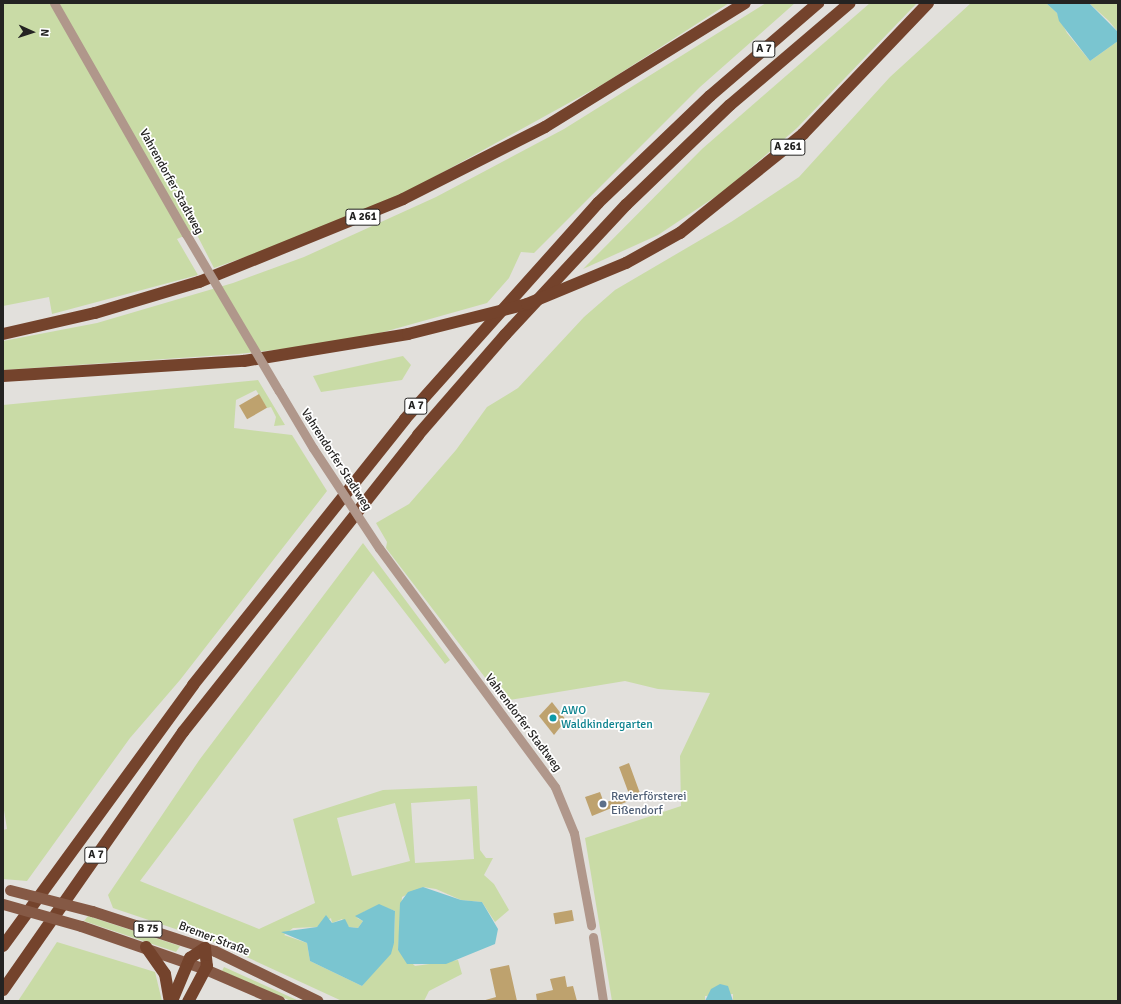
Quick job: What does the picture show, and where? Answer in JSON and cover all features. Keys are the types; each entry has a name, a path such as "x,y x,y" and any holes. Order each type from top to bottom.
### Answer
{"highway":[{"name":"A 261","path":"3,334 75,318 199,282 403,199 545,127 745,3"},
{"name":"A 7","path":"3,946 174,709 405,419 598,203 710,96 818,3"},
{"name":"A 7","path":"3,990 183,732 308,569 423,429 556,278 632,200 730,105 850,3"},
{"name":"A 261","path":"3,376 244,361 408,334 527,304 626,263 686,229 803,134 928,3"},
{"path":"146,947 165,974 171,1001"},
{"path":"171,1001 194,953 205,948 205,969 188,1001"},
{"path":"3,994 10,978"}],"main road":[{"name":"Bremer Straße","path":"6,889 92,911 205,948 318,1001"},
{"name":"B 75","path":"3,904 81,926 146,947 205,969 279,1001"}],"street":[{"name":"Vahrendorfer Stadtweg","path":"54,3 186,234 313,448 379,548 555,787 574,833 591,925"},
{"path":"593,937 603,1001"}],"green space":[{"path":"3,3 729,3 605,83 407,192 316,232 214,268 195,231 177,239 198,275 52,314 49,297 3,306"},
{"path":"766,3 795,3 700,87 534,253 521,252 509,278 487,303 373,335 325,344 238,354 3,370 3,341 97,323 233,283 304,257 436,197 564,129"},
{"path":"870,3 917,3 797,128 724,191 658,235 583,269 702,149"},
{"path":"971,3 1046,3 1057,13 1067,33 1090,61 1118,41 1118,1001 733,1001 733,994 705,996 705,1001 612,1001 585,838 681,806 680,756 710,693 658,689 625,681 503,701 386,548 387,542 376,523 409,504 456,450 487,407 518,388 584,317 615,290 731,222 799,177 890,77"},
{"path":"1089,3 1118,3 1118,32 1109,21"},
{"path":"403,356 411,365 402,380 321,392 313,376"},
{"path":"258,380 285,425 274,426 276,417 271,407 267,408 256,390 236,400 234,428 292,435 327,491 180,680 130,738 27,881 3,879 3,830 7,829 3,804 3,405"},
{"path":"363,543 450,660 445,664 373,571 140,881 259,929 315,903 293,819 383,790 477,786 480,850 486,858 493,858 484,875 494,884 509,910 495,922 482,902 461,900 436,889 423,887 402,897 398,950 415,966 458,960 462,974 429,991 424,1001 342,1001 214,942 113,908 108,895 200,759","holes":["470,799 474,859 415,863 411,803","395,803 410,861 352,876 337,818","387,908 395,911 394,943 362,986 310,961 307,943 284,935 293,928 317,927 331,918 332,923 342,919 349,927 358,928 363,921 357,918 365,911"]},
{"path":"88,916 180,946 176,952 84,921"},
{"path":"57,942 155,972 162,1001 18,1001"},
{"path":"224,967 299,1001 291,1001 222,971"}],"water":[{"path":"1046,3 1089,3 1118,32 1118,41 1090,61 1059,21 1057,13"},
{"path":"423,887 461,900 482,902 498,929 495,944 446,964 407,964 398,950 400,903 408,892"},
{"path":"379,904 395,911 394,943 391,954 362,986 310,961 307,943 281,932 317,927 326,915 332,923 345,919 349,927 358,928 363,921 355,916"},
{"path":"720,984 728,986 733,1001 705,1001 711,989"}],"building":[{"path":"259,394 267,408 247,419 239,406"},
{"name":"AWO Waldkindergarten","path":"552,702 566,720 554,735 539,716"},
{"path":"629,763 641,796 592,816 585,797 600,792 604,803 629,794 619,767"},
{"path":"572,910 574,921 555,924 553,913"},
{"path":"509,965 517,1001 482,1001 496,997 490,969"},
{"path":"565,976 567,987 573,986 577,1001 537,1001 536,994 553,990 550,979"}],"place":[{"name":"AWO Waldkindergarten","path":"553,718"},
{"name":"Revierförsterei Eißendorf","path":"603,804"}]}
